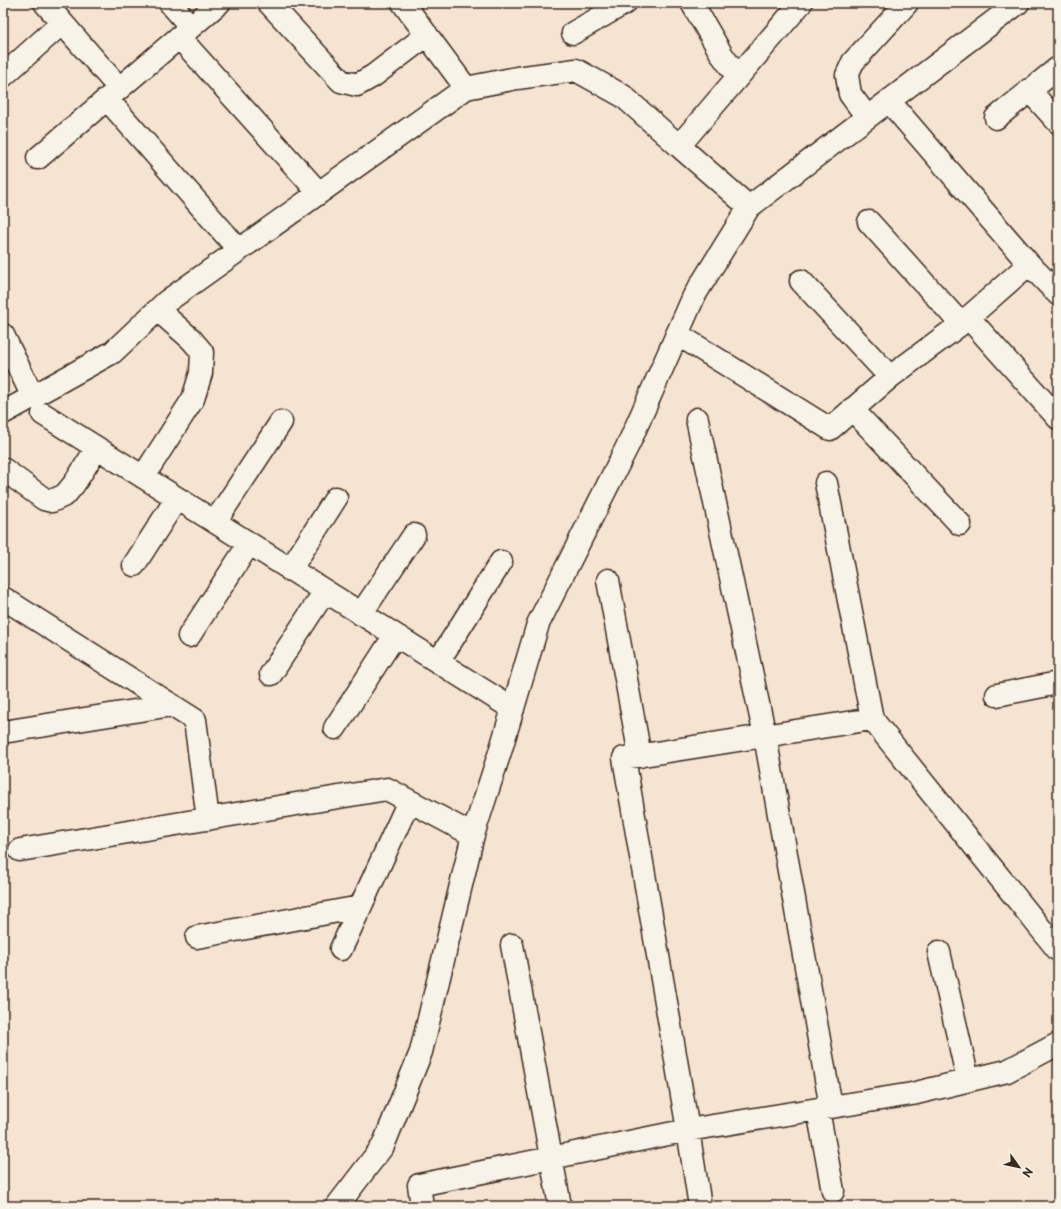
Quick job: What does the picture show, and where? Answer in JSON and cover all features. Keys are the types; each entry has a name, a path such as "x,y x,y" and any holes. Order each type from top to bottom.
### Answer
{"street":[{"path":"45,3 62,23 113,94 239,250"},
{"path":"170,3 185,32 320,193"},
{"path":"38,158 219,3"},
{"path":"269,3 342,81 357,85 373,76 427,35"},
{"path":"403,3 466,88"},
{"path":"573,33 625,3"},
{"path":"692,3 722,55 738,77"},
{"path":"679,146 801,3"},
{"path":"867,117 850,94 847,76 853,62 907,3"},
{"path":"337,1206 383,1146 421,1052 473,835 538,624 629,443 694,296 749,207 1018,3"},
{"path":"3,76 62,23"},
{"path":"996,118 1058,68"},
{"path":"3,413 38,405 113,352 166,302 466,88 517,78 576,70 623,96 749,207"},
{"path":"1030,90 1058,122"},
{"path":"889,101 1029,264 1058,294"},
{"path":"868,222 1058,418"},
{"path":"677,334 830,429 890,377 964,320 1029,264"},
{"path":"801,280 890,377"},
{"path":"143,477 193,399 201,374 202,352 191,339 158,310"},
{"path":"3,335 38,405 97,448 513,709"},
{"path":"852,409 960,524"},
{"path":"697,419 765,736 825,1108 834,1191"},
{"path":"214,522 281,422"},
{"path":"3,469 44,498 52,501 65,495 74,484 97,448"},
{"path":"826,483 872,719 1058,950"},
{"path":"134,565 177,498"},
{"path":"290,570 336,498"},
{"path":"361,614 414,535"},
{"path":"189,636 249,544"},
{"path":"438,662 501,562"},
{"path":"608,580 640,756"},
{"path":"271,674 325,591"},
{"path":"3,598 195,720 208,818"},
{"path":"3,618 27,613"},
{"path":"335,728 395,635"},
{"path":"997,695 1058,683"},
{"path":"3,732 172,705"},
{"path":"700,1206 624,758 872,719"},
{"path":"20,850 387,788 473,835"},
{"path":"341,949 409,801"},
{"path":"197,937 360,907"},
{"path":"512,945 560,1206"},
{"path":"939,952 968,1080"},
{"path":"422,1206 419,1185 688,1130 912,1094 1007,1071 1058,1044"}]}
